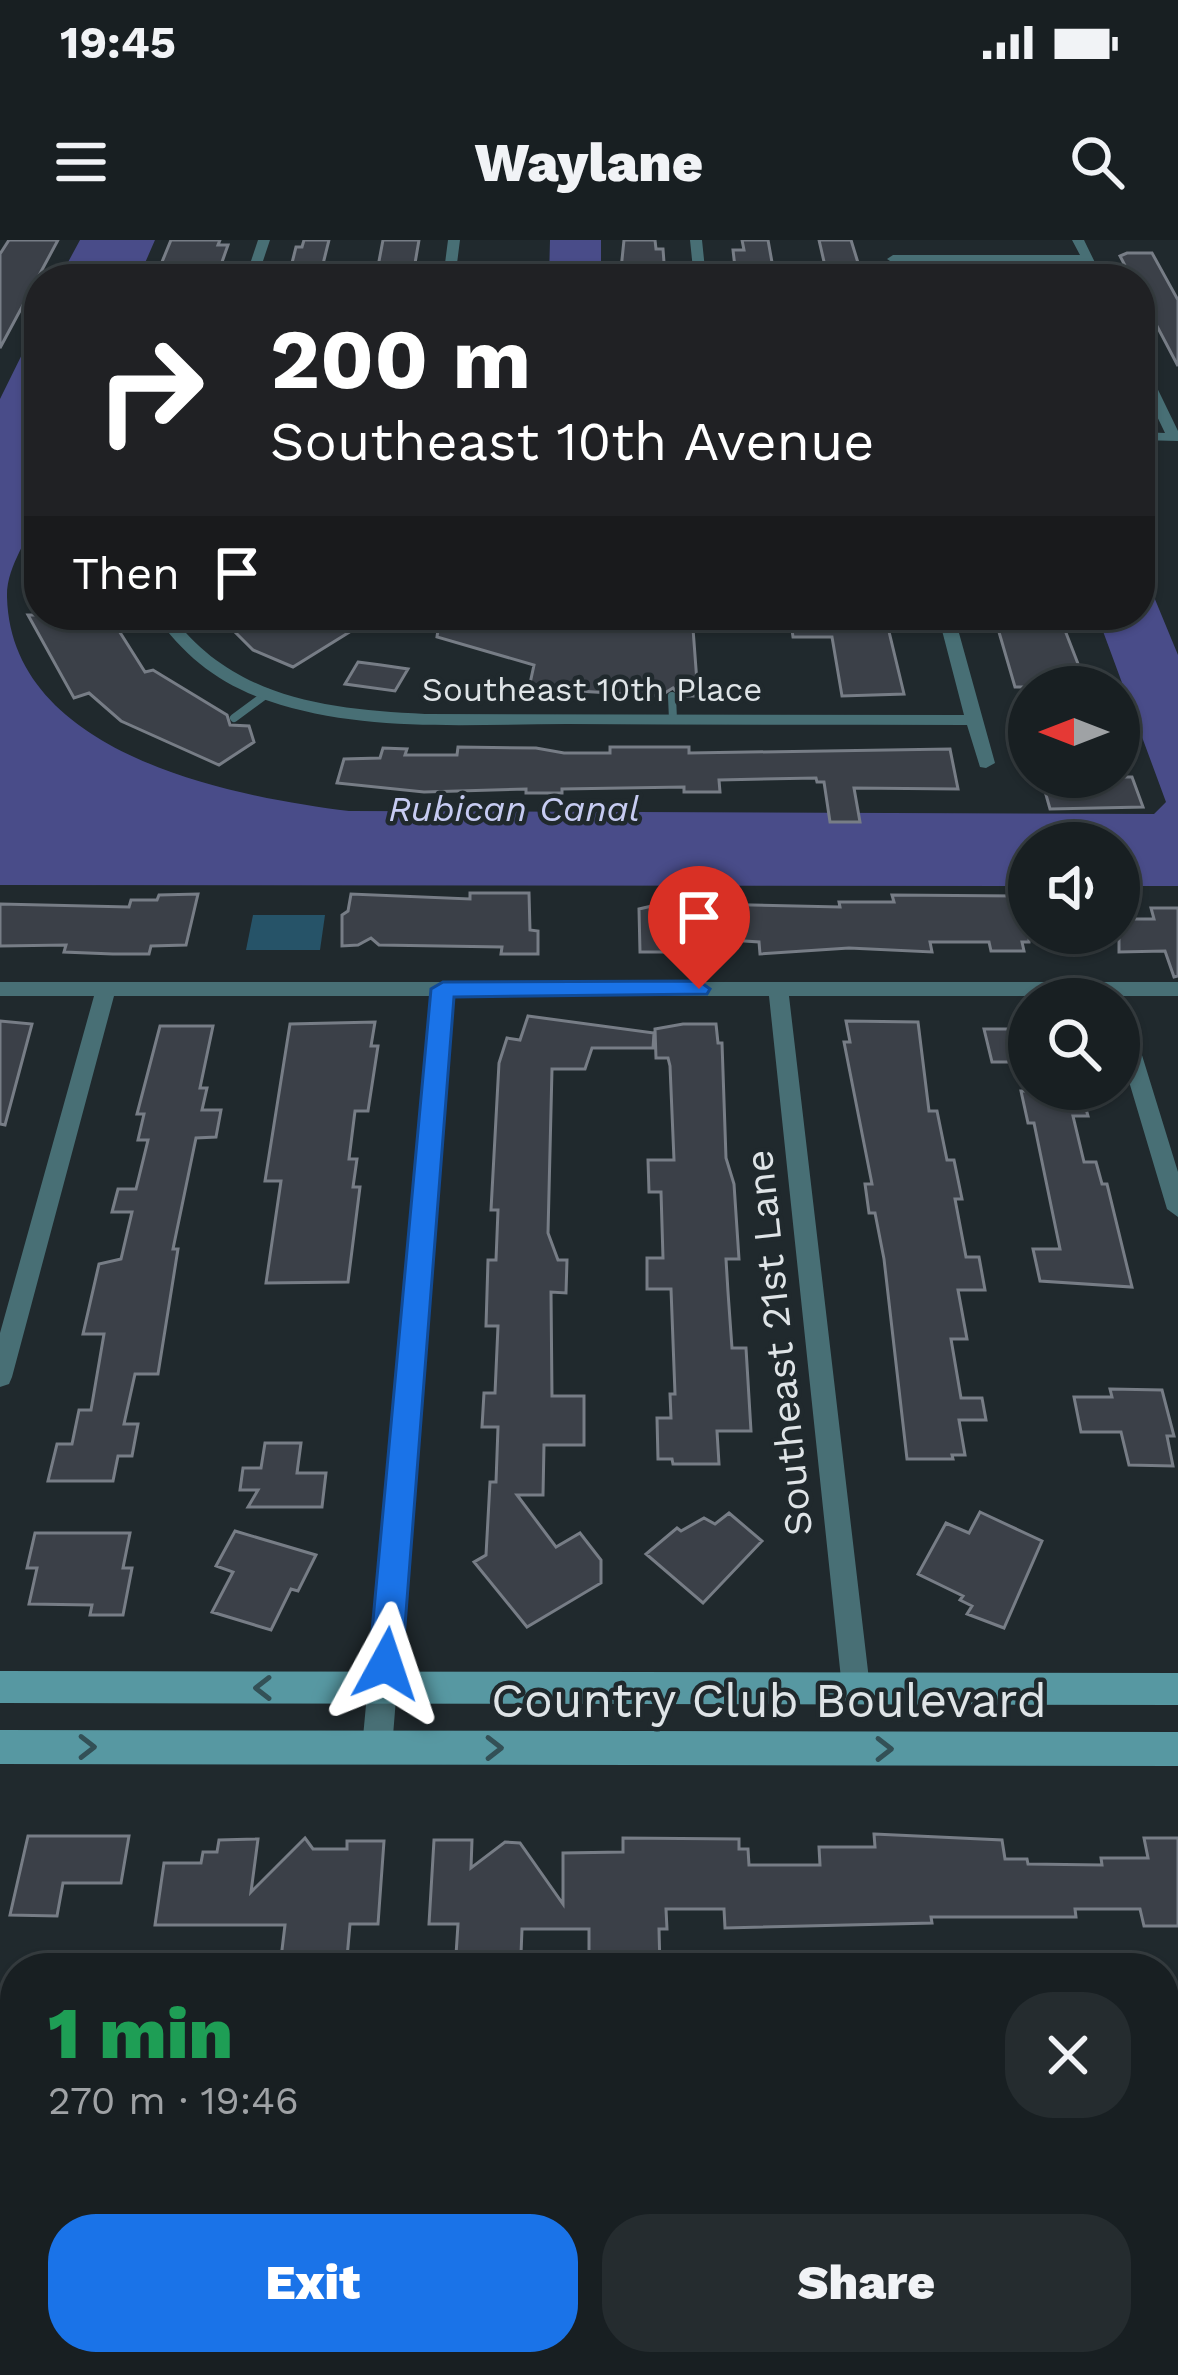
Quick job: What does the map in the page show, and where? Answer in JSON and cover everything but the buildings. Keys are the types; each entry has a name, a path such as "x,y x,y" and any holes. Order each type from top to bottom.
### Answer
{"main road":[{"name":"Country Club Boulevard","path":"0,1687 1178,1689"},
{"name":"Country Club Boulevard","path":"0,1747 1178,1749"}],"street":[{"path":"1078,240 1090,264"},
{"path":"927,264 1087,259"},
{"path":"1155,396 1176,436"},
{"name":"Southeast 10th Place","path":"175,630 191,651 218,670 268,694 339,712 389,718 974,720"},
{"path":"950,630 986,763"},
{"path":"0,989 1008,992"},
{"path":"0,1377 106,989"},
{"path":"377,1748 443,989"},
{"name":"Southeast 21st Lane","path":"778,989 856,1688"},
{"path":"1140,992 1178,989"},
{"path":"1140,1082 1178,1209"}],"lane":[{"path":"234,718 268,694"},
{"path":"672,696 673,720"}],"shaded area":[{"path":"253,915 325,915 320,950 246,950"}],"water":[{"path":"80,240 155,240 145,264 67,264"},
{"path":"550,240 601,240 601,264 549,264"},
{"path":"24,350 24,544 11,572 7,597 18,650 45,694 85,729 134,757 188,778 349,811 1154,814 1166,802 1140,732 1140,666 1116,666 1103,630 1155,630 1155,599 1178,655 1178,886 1140,886 1140,822 1008,822 1008,886 0,885 0,399"}],"route":[{"path":"386,1664 443,989 699,989"}],"water label":[{"name":"Rubican Canal","path":"514,808"}]}
